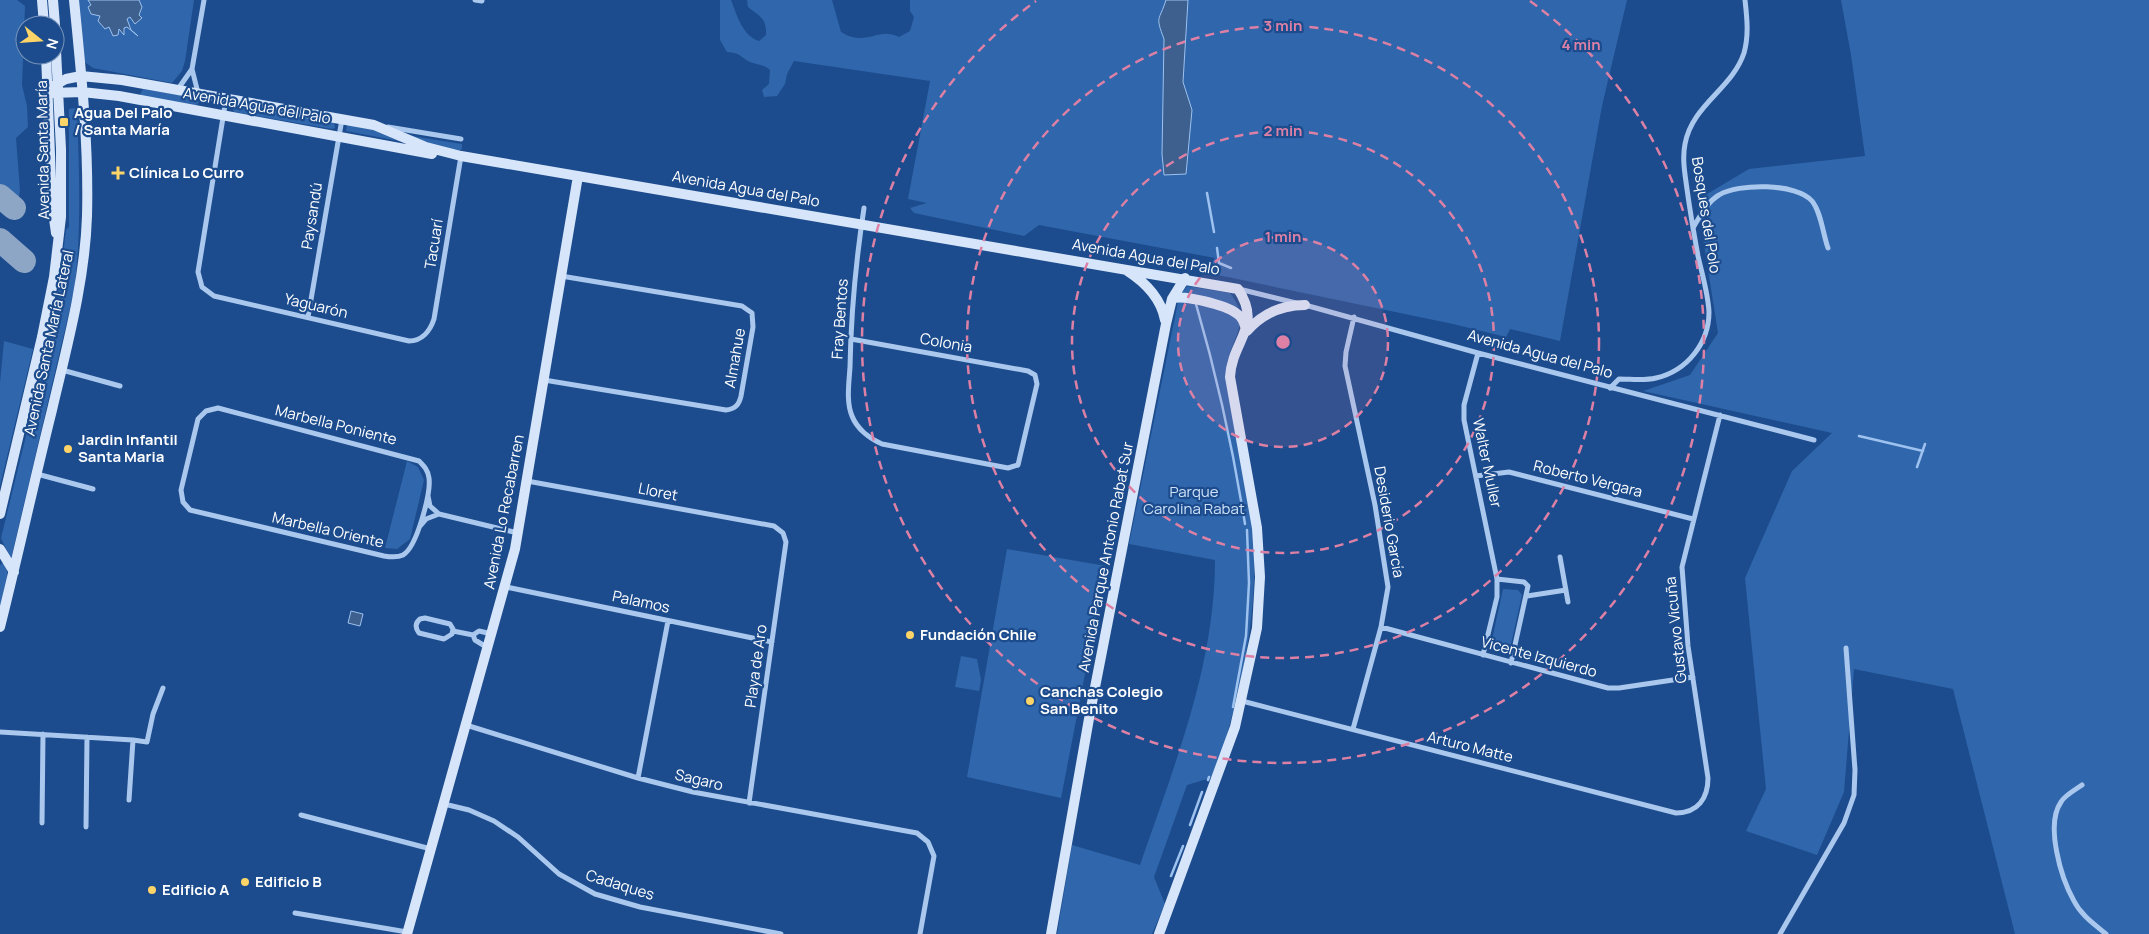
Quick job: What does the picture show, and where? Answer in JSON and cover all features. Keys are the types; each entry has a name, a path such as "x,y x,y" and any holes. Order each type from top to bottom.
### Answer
{"street":[{"path":"42,0 43,15"},
{"path":"53,0 54,15"},
{"name":"Avenida Santa María Lateral","path":"0,627 76,300 87,216 82,92 74,0"},
{"path":"178,90 192,69 204,0"},
{"path":"475,0 482,1"},
{"name":"Bosques del Polo","path":"1610,388 1619,379 1650,379 1672,372 1688,362 1699,347 1706,330 1709,312 1693,228 1684,165 1686,137 1697,114 1730,77 1740,62 1747,34 1745,0"},
{"name":"Avenida Santa María","path":"0,514 42,337 54,277 62,203 53,89 48,65"},
{"name":"Avenida Santa María","path":"53,89 57,65"},
{"path":"61,65 68,71 81,76"},
{"path":"192,69 201,93 201,112"},
{"name":"Avenida Agua del Palo","path":"53,89 81,76 201,93 461,139"},
{"path":"133,98 137,83"},
{"name":"Avenida Agua del Palo","path":"53,89 133,98 201,112 338,135 397,148 461,156 1185,278 1354,317 1478,354 1814,440"},
{"path":"223,115 226,98"},
{"name":"Yaguarón","path":"223,115 198,263 199,281 202,287 214,296 409,340 417,340 426,334"},
{"name":"Paysandú","path":"308,317 342,119"},
{"name":"Avenida Agua del Palo","path":"374,125 426,147 461,156"},
{"name":"Tacuarí","path":"426,334 434,319 461,156"},
{"name":"Avenida Lo Recabarren","path":"407,933 506,587 518,533 578,176"},
{"path":"1693,228 1709,203 1725,192 1737,188 1793,189 1806,196 1815,206 1828,248"},
{"name":"Fray Bentos","path":"864,208 851,339 850,408 852,417 861,429 877,442 1008,468 1018,465"},
{"path":"1121,267 1138,277 1153,293 1164,314 1166,324"},
{"name":"Almahue","path":"544,380 726,410 732,409 740,402 752,337 754,319 748,308 742,306 561,276"},
{"name":"Avenida Parque Antonio Rabat Sur","path":"1051,934 1090,713 1166,324 1172,299 1185,278"},
{"path":"1159,934 1219,774 1242,701 1256,635 1260,576 1257,528 1230,377 1232,361 1245,332 1249,311 1238,289"},
{"path":"1172,299 1184,296 1230,310 1241,316 1245,332"},
{"path":"1245,332 1257,321 1272,312 1288,306 1305,305"},
{"name":"Desiderio García","path":"1353,729 1388,599 1388,577 1376,505 1345,366 1346,352 1354,317"},
{"name":"Colonia","path":"851,339 1028,371 1035,375 1036,384 1018,465"},
{"name":"Walter Muller","path":"1478,354 1464,412 1497,579 1497,597 1483,655"},
{"path":"61,370 120,386"},
{"name":"Marbella Poniente","path":"198,513 185,506 181,497 198,419 206,411 218,408 414,458 427,470 429,476 423,511"},
{"name":"Gustavo Vicuña","path":"1692,810 1703,800 1708,786 1681,574 1693,518 1720,415"},
{"name":"Roberto Vergara","path":"1476,476 1509,472 1693,518"},
{"path":"36,474 93,489"},
{"name":"Lloret","path":"527,480 774,526 783,533"},
{"path":"427,493 430,506 439,514 518,533"},
{"name":"Marbella Oriente","path":"198,513 391,557 404,555 410,549 418,531 423,511"},
{"path":"418,531 426,519 439,514"},
{"name":"Playa de Aro","path":"750,804 786,542 783,533"},
{"path":"0,549 14,572"},
{"path":"1560,557 1568,602"},
{"path":"1497,579 1524,582 1528,586 1511,663"},
{"name":"Palamos","path":"506,587 772,642"},
{"path":"1527,596 1566,590"},
{"path":"453,631 450,637 444,639 419,633 416,626 420,619 425,618 448,623 453,631 473,635 479,631 492,634"},
{"path":"638,778 668,621"},
{"name":"Vicente Izquierdo","path":"1381,628 1614,688 1693,677"},
{"path":"473,635 475,640 488,648"},
{"path":"1780,934 1844,824 1854,795 1855,770 1846,648"},
{"path":"0,732 148,742 153,714 163,688"},
{"name":"Arturo Matte","path":"1242,701 1676,813 1692,810"},
{"name":"Sagaro","path":"465,725 638,778 693,792 750,804 911,831 922,836 928,842 934,861 920,934"},
{"path":"42,823 43,734"},
{"path":"86,826 87,737"},
{"path":"130,800 132,740"},
{"path":"2082,785 2061,801 2053,820 2055,839 2061,869 2074,902 2088,919 2106,934"},
{"name":"Cadaques","path":"444,804 469,810 494,822 518,837 559,874 595,894 640,907 781,934"},
{"path":"301,815 432,849"},
{"path":"296,913 407,933"}],"green space":[{"path":"0,0 17,0 25,6 25,15 15,15 15,65 23,65 22,85 27,106 28,127 16,138 20,190 18,204 15,205 0,193"},
{"path":"78,0 194,0 182,71 172,83 93,68 82,60"},
{"path":"720,0 731,0 744,30 753,39 759,41 766,35 764,21 748,7 747,0 832,0 841,32 858,38 865,38 884,34 899,37 910,31 914,17 910,11 910,0 1627,0 1602,106 1560,341 1510,329 1506,337 1453,324 1213,274 1207,269 1215,258 1039,225 1024,236 914,213 910,208 927,203 908,199 930,81 794,61 787,74 785,84 777,96 764,97 762,90 769,84 770,70 750,62 738,54 727,52 720,40"},
{"path":"1841,0 2149,0 2149,934 2015,934 1953,689 1854,669 1844,792 1817,855 1746,831 1766,789 1745,578 1792,471 1832,433 1643,391 1690,375 1718,333 1697,200 1749,169 1865,156 1851,55"},
{"path":"143,89 197,98 199,102 196,106 142,96 140,94"},
{"path":"235,105 334,122 335,128 234,112 232,107"},
{"path":"77,108 79,223 74,291 11,559 1,538 57,302 66,230 69,227 69,109"},
{"path":"347,124 383,130 404,142 346,131"},
{"path":"405,135 462,144 462,149 459,151 435,147"},
{"name":"Parque Carolina Rabat","path":"1187,286 1230,293 1237,304 1240,314 1238,332 1226,372 1246,481 1254,547 1252,606 1244,664 1231,721 1214,777 1187,785 1154,877 1165,904 1152,934 1057,934 1072,845 1140,865 1179,753 1200,677 1208,638 1215,560 1129,544 1179,297"},
{"path":"4,341 33,349 0,486 0,383"},
{"path":"407,461 418,467 424,480 410,539 397,549 385,548"},
{"name":"Canchas Colegio San Benito","path":"1007,549 1106,566 1061,798 967,777"},
{"path":"4,562 7,580 0,610 0,565"},
{"path":"1503,589 1518,590 1522,595 1510,649 1506,653 1492,648 1491,644"},
{"path":"961,656 977,659 981,680 979,691 955,687"}],"shaded area":[{"path":"88,0 139,0 142,7 139,15 142,18 135,24 130,17 127,19 131,30 138,36 127,27 124,28 124,35 119,29 118,35 113,36 109,27 105,29 98,21 100,16 91,14 88,7 91,5"},
{"path":"1166,0 1188,0 1183,82 1192,110 1186,174 1164,175 1162,154 1164,39 1159,19"},
{"path":"351,611 363,614 360,626 348,623"}],"waterway":[{"path":"1207,193 1214,232"},
{"path":"1217,248 1219,263 1231,268"},
{"path":"1196,304 1224,413 1245,524"},
{"path":"1859,436 1923,451"},
{"path":"1917,467 1925,444"},
{"path":"1233,707 1246,636 1249,583 1247,530"},
{"path":"1190,825 1202,792"},
{"path":"1171,876 1183,846"}],"taxiway":[{"path":"0,196 14,208"},
{"path":"0,240 24,261"}],"place":[{"name":"Agua Del Palo / Santa María","path":"64,122"},
{"name":"Clínica Lo Curro","path":"118,173"},
{"name":"Jardin Infantil Santa Maria","path":"68,449"},
{"name":"Fundación Chile","path":"910,635"},
{"name":"Canchas Colegio San Benito","path":"1030,701"},
{"name":"Edificio B","path":"245,882"},
{"name":"Edificio A","path":"152,890"}]}
